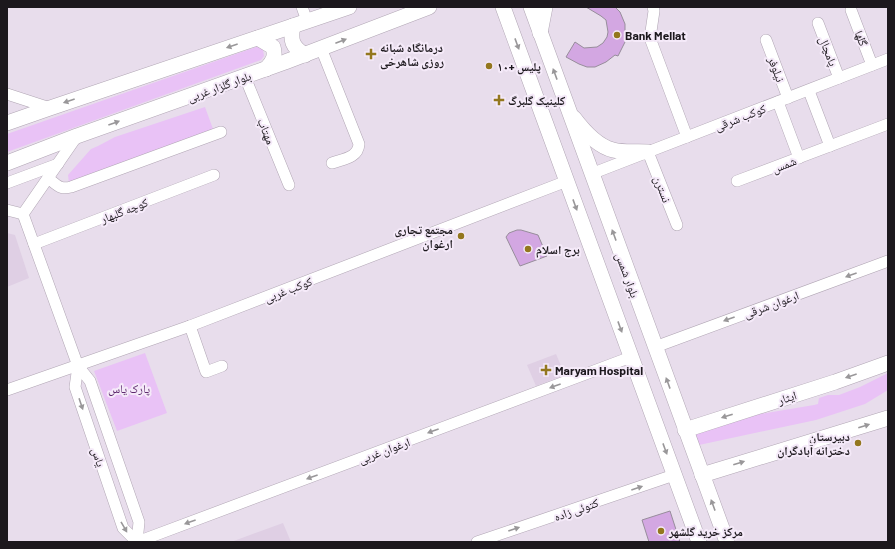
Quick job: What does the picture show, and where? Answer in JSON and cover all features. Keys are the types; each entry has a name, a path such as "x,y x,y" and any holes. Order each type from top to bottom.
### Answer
{"main road":[{"path":"7,123 349,7"},
{"name":"بلوار گلزار غربی","path":"7,163 77,136 305,55 429,7"},
{"path":"503,7 699,542"},
{"name":"بلوار شمس","path":"530,7 727,542"},
{"path":"540,33 545,7"},
{"path":"300,23 292,33 293,42 297,50 305,55"},
{"path":"258,38 269,43 273,47 275,53 274,60 266,69"},
{"path":"569,112 578,124 594,140 607,148 648,152"},
{"name":"ایثار","path":"685,430 888,363"},
{"path":"702,475 888,418"}],"street":[{"path":"300,23 302,7"},
{"path":"653,7 654,11 650,38 687,137"},
{"name":"گلها","path":"851,10 872,65"},
{"name":"پامچال","path":"818,23 839,78"},
{"name":"نیلوفر","path":"766,40 799,158"},
{"path":"321,48 359,144 356,154 332,163"},
{"name":"کوکب شرقی","path":"592,174 809,91 888,59"},
{"name":"مهتاب","path":"245,77 289,185"},
{"path":"809,91 830,146"},
{"path":"7,94 50,108"},
{"name":"شمس","path":"737,181 888,124"},
{"path":"48,178 60,188 65,189 221,132"},
{"path":"7,210 23,214 77,136"},
{"name":"نسترن","path":"648,152 677,225"},
{"path":"7,183 58,164"},
{"name":"کوچه گلبهار","path":"34,244 214,175"},
{"name":"کوکب غربی","path":"7,390 190,326 567,181"},
{"name":"یاس","path":"23,214 78,366 90,381 139,522 137,542"},
{"name":"ارغوان شرقی","path":"655,347 888,261"},
{"path":"190,326 206,372 222,366"},
{"name":"ارغوان غربی","path":"137,542 631,358"},
{"name":"یاس","path":"78,366 75,387 80,402 123,528 137,542"},
{"name":"کتوئی زاده","path":"477,542 674,475"}],"shaded area":[{"path":"7,233 15,235 29,278 7,287"},
{"name":"Maryam Hospital","path":"556,354 565,375 536,386 527,365"},
{"path":"283,523 291,542 231,542"}],"green space":[{"path":"259,46 263,50 264,56 261,60 7,152 7,134"},
{"path":"205,107 213,129 69,183 68,175 91,149 115,137"},
{"name":"پارک یاس","path":"145,353 167,413 117,431 94,371"},
{"path":"888,373 888,390 865,404 816,420 699,445 693,430 736,418 818,404 819,398 828,395 839,395 860,387"}],"building":[{"name":"Bank Mellat","path":"586,7 615,7 620,12 625,24 625,31 627,32 626,40 618,56 615,55 606,62 595,67 587,67 566,57 575,42 584,48 597,47 603,43 607,37 608,32 606,20"},
{"name":"برج اسلام","path":"517,230 538,235 547,256 520,266 506,237 509,233"},
{"name":"مرکز خرید گلشهر","path":"670,511 680,542 649,542 642,520"}],"place":[{"name":"Bank Mellat","path":"617,35"},
{"name":"درمانگاه شبانه روزی شاهرخی","path":"371,54"},
{"name":"پلیس +۱۰","path":"489,66"},
{"name":"کلینیک گلبرگ","path":"499,100"},
{"name":"مجتمع تجاری ارغوان","path":"461,236"},
{"name":"برج اسلام","path":"528,249"},
{"name":"Maryam Hospital","path":"546,370"},
{"name":"دبيرستان دخترانه آبادگران","path":"858,443"},
{"name":"مرکز خرید گلشهر","path":"661,531"}]}
